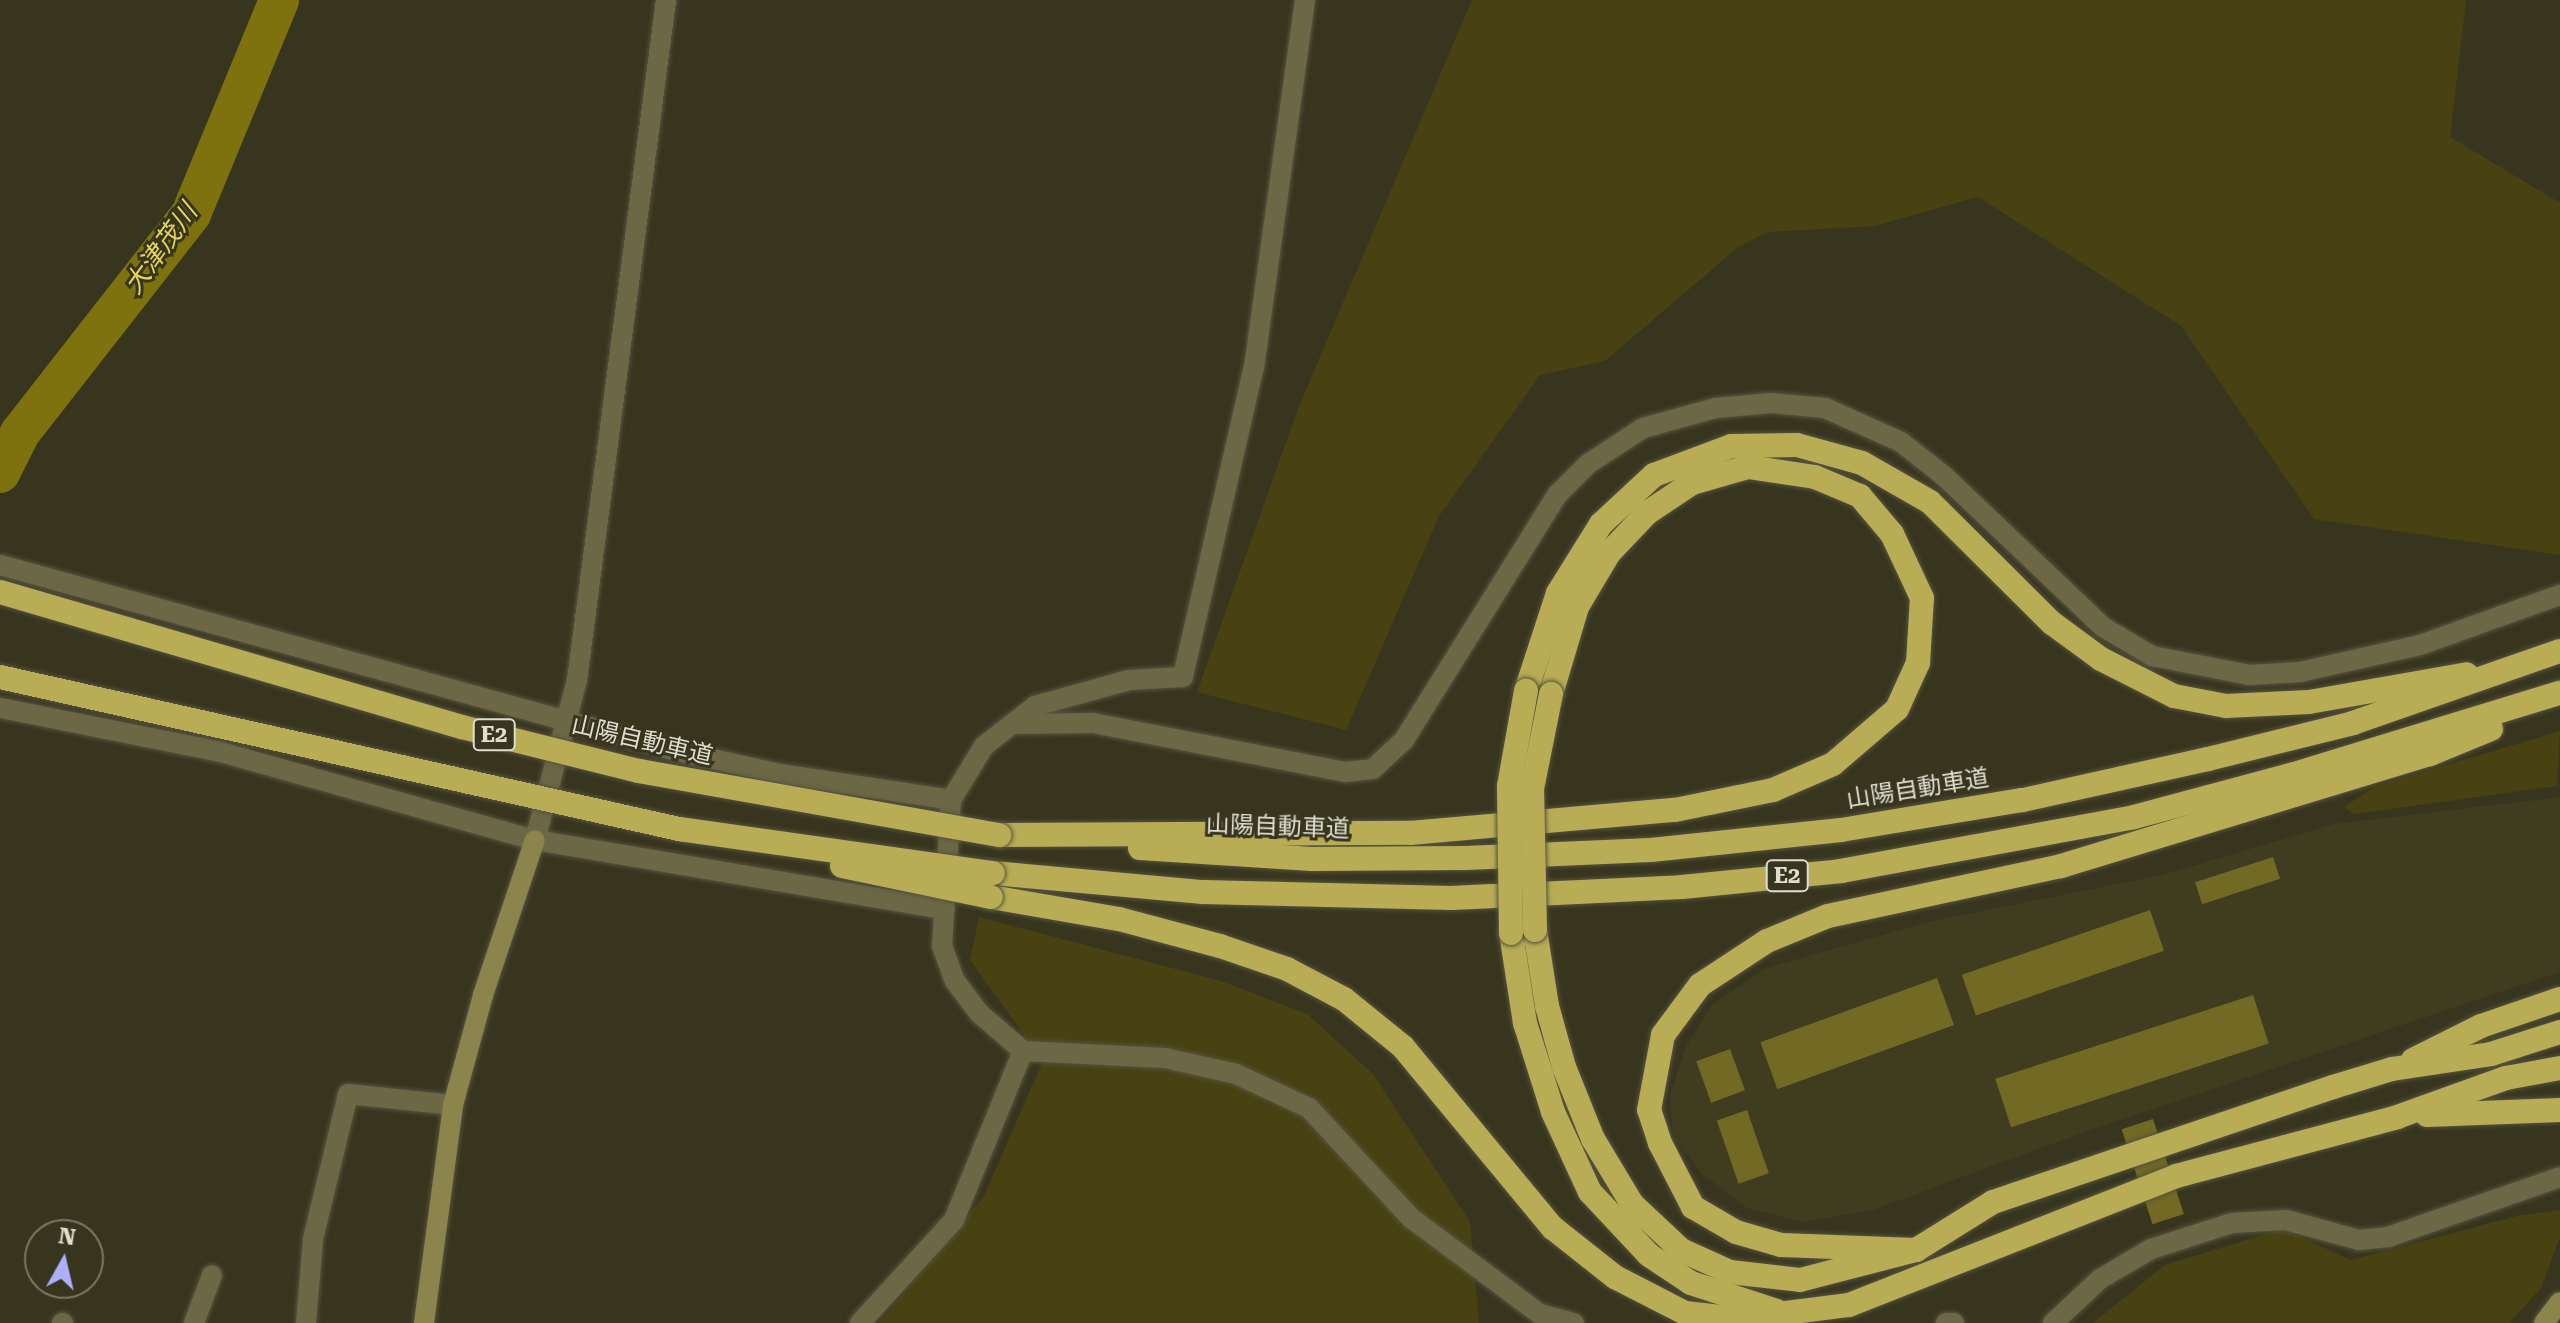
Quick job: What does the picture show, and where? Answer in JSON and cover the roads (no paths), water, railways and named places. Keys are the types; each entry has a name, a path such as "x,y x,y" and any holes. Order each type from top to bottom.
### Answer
{"highway":[{"path":"1791,1315 1691,1283 1649,1255 1590,1192 1553,1112 1525,1023 1511,933 1509,786 1526,691 1558,593 1601,524 1654,475 1731,446 1797,445 1862,463 1930,502 2064,632 2101,659 2174,696 2226,706 2309,702 2415,680 2516,669"},
{"path":"999,835 1410,833 1675,810 1773,790 1833,764 1897,709 1918,663 1922,598 1892,534 1860,496 1815,477 1748,467 1692,483 1647,513 1609,553 1577,607 1551,694 1532,789 1535,930 1547,1006 1593,1139 1632,1204 1681,1250 1730,1272 1800,1280 1916,1250 1993,1202 2392,1069 2481,1026 2560,999"},
{"name":"山陽自動車道","path":"0,592 462,727 639,771 999,835 1188,852 1404,858 1651,850 1825,831 2023,800 2353,723 2516,669 2560,651"},
{"name":"E2","path":"0,677 679,829 992,885 1451,898 1682,887 1841,871 2134,817 2291,775 2560,693"},
{"path":"1916,1250 1781,1245 1736,1232 1693,1207 1660,1143 1649,1110 1663,1035 1700,985 1767,941 1828,916 2061,866 2217,822 2430,754 2560,701"},
{"path":"992,885 1220,946 1287,969 1344,999 1403,1047 1553,1228 1615,1277 1685,1313 1739,1319 1791,1315 1849,1305 1909,1285 2176,1176 2397,1117 2506,1078 2560,1068"},
{"path":"2392,1069 2491,1054 2560,1032"},
{"path":"2397,1117 2560,1110"}],"street":[{"path":"424,1323 453,1105 535,840 567,722 666,0"},
{"path":"1305,0 1254,366 1183,677 1085,689 1035,706 984,746 951,800 942,946 955,981 979,1013 1023,1051 1165,1058 1236,1074 1309,1108 1411,1218 1540,1314 1574,1323"},
{"path":"1012,724 1093,723 1345,772 1373,769 1404,740 1557,495 1588,464 1643,428 1716,408 1771,403 1825,408 1901,442 1944,476 2103,627 2152,656 2176,662 2250,675 2300,672 2420,645 2560,595"},
{"path":"3,566 567,722 780,774 951,800"},
{"path":"1,708 221,752 535,840 944,909"},
{"path":"860,1323 954,1220 1023,1051"},
{"path":"306,1323 313,1239 348,1094 453,1105"},
{"path":"2053,1323 2100,1279 2151,1249 2232,1223 2286,1220 2359,1240 2388,1237 2560,1177"},
{"path":"194,1323 212,1275"},
{"path":"2544,1323 2560,1302"},
{"path":"1946,1323 1954,1323"}],"waterway":[{"name":"大津茂川","path":"0,473 20,433 191,214 279,0"}]}
